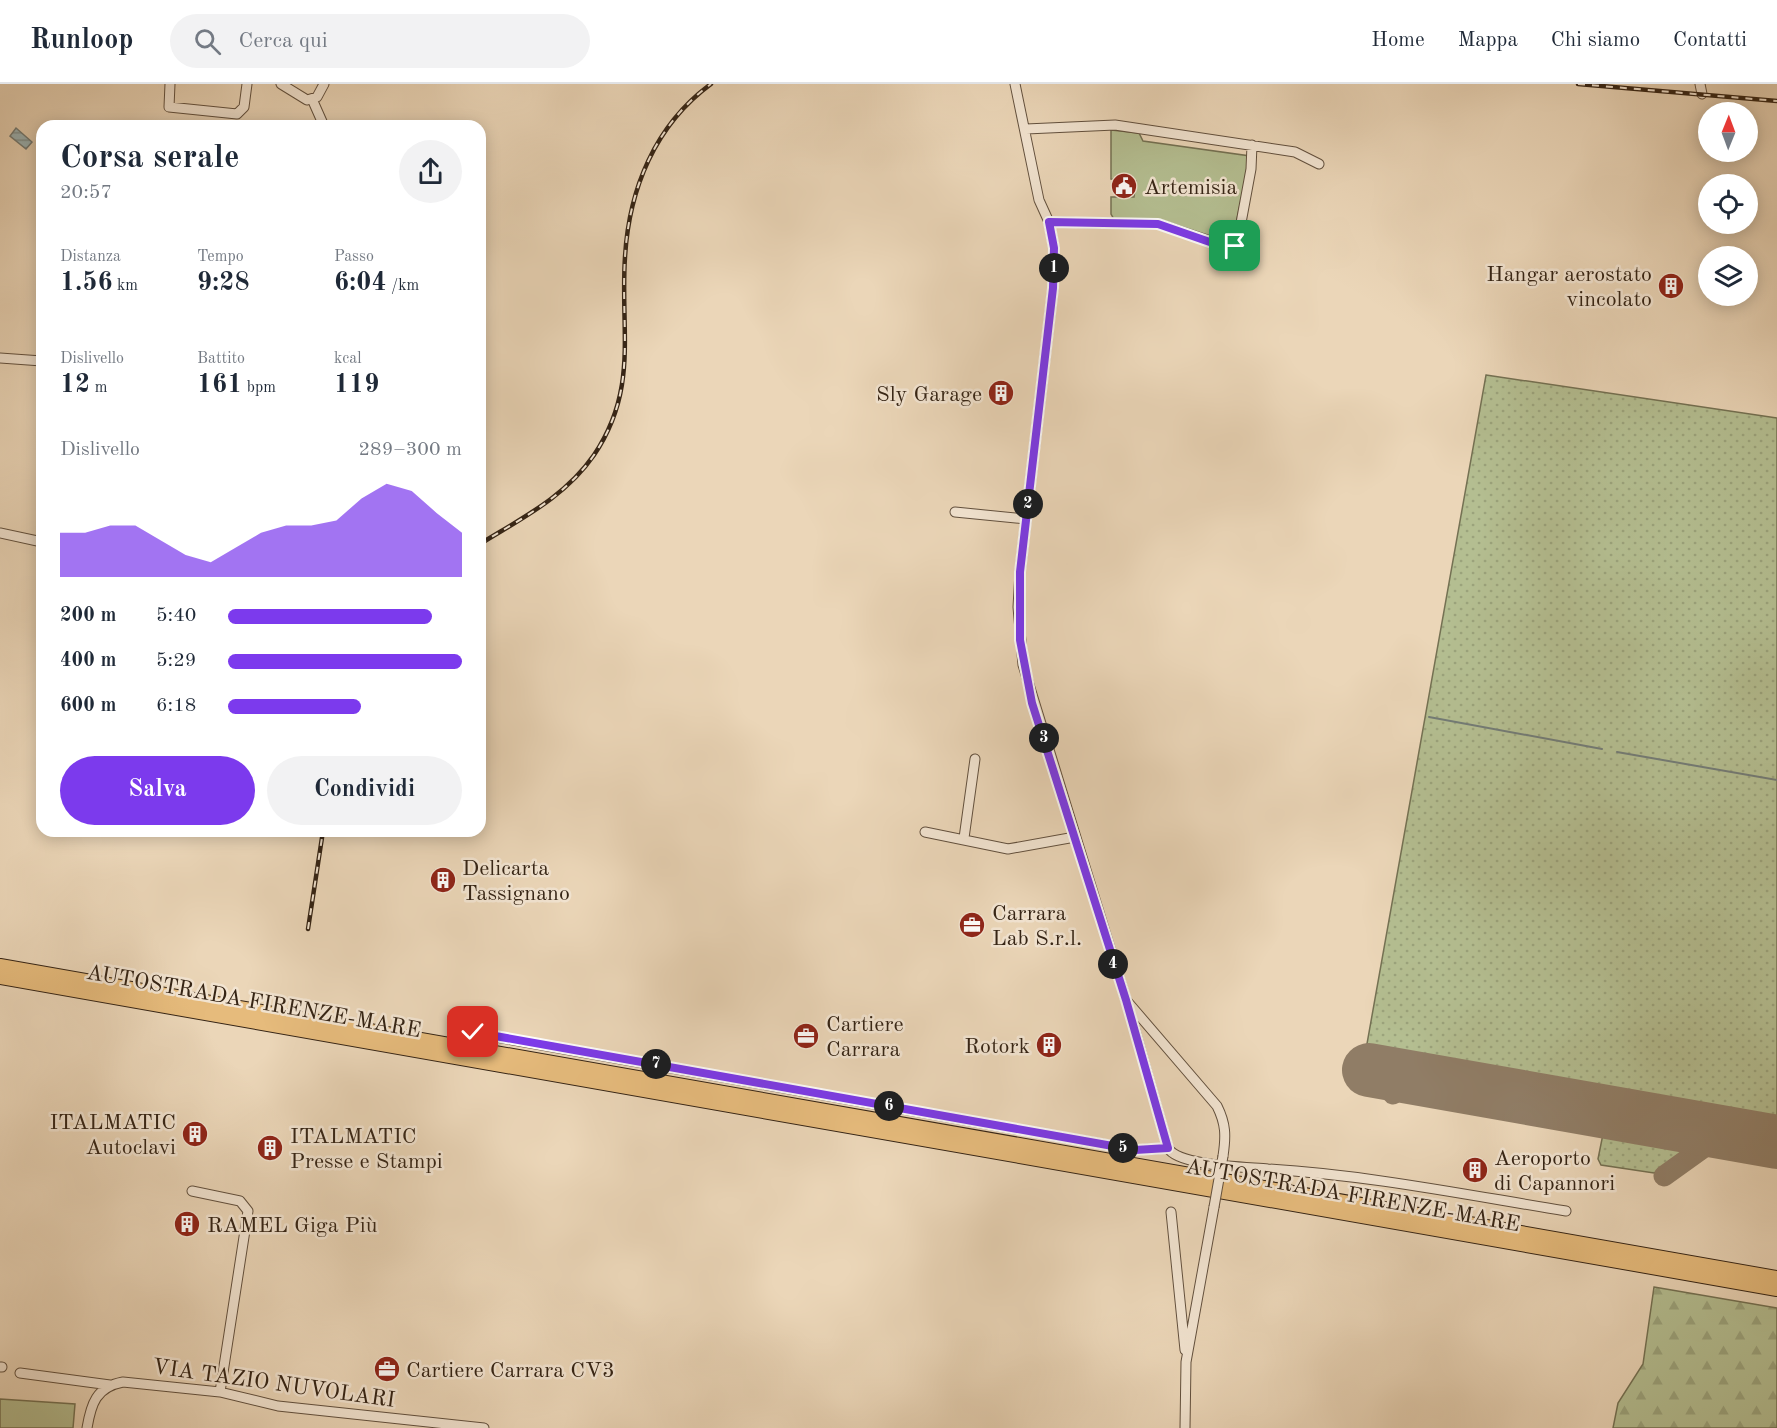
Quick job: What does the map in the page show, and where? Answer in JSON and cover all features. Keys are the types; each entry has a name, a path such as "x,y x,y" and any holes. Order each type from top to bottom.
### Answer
{"highway":[{"name":"AUTOSTRADA FIRENZE-MARE","path":"0,966 1777,1278"},
{"name":"AUTOSTRADA FIRENZE-MARE","path":"0,977 1777,1289"}],"street":[{"path":"170,84 169,107 237,114 244,107 247,84"},
{"path":"281,84 302,98 312,99 320,93 324,84"},
{"path":"1015,84 1039,200 1049,222 1054,248 1053,288 1018,607 1023,665 1126,1000 1168,1148 1177,1157 1203,1162 1342,1174 1566,1211"},
{"path":"1700,84 1702,94"},
{"path":"312,99 321,120"},
{"path":"1026,129 1114,124 1295,152 1319,164"},
{"path":"1049,222 1158,224 1232,248 1238,240 1251,169 1252,145"},
{"path":"0,358 36,361"},
{"path":"955,512 1026,519"},
{"path":"0,534 36,541"},
{"path":"964,838 975,759"},
{"path":"925,832 1013,849 1075,837"},
{"path":"1126,1000 1217,1106 1226,1132 1186,1362"},
{"path":"473,1032 1135,1150 1168,1148"},
{"path":"192,1191 240,1201 248,1211 220,1392"},
{"path":"1171,1212 1186,1362 1185,1428"},
{"name":"VIA TAZIO NUVOLARI","path":"20,1373 110,1385 130,1382 220,1392 278,1406 484,1428"},
{"path":"87,1428 92,1402 103,1389 110,1385"}],"green space":[{"path":"1111,130 1139,133 1143,141 1250,156 1232,244 1158,221 1115,221 1111,214 1111,197 1134,197 1136,181 1111,179"},
{"path":"1486,375 1777,418 1777,1127 1365,1055"},
{"path":"1605,1124 1692,1139 1697,1143 1654,1173 1601,1165 1598,1159"},
{"path":"1654,1287 1777,1308 1777,1428 1613,1428 1618,1403 1643,1364"},
{"path":"0,1399 75,1404 73,1428 0,1428"}],"water":[{"path":"16,128 32,142 26,149 10,136"}],"waterway":[{"path":"1429,717 1602,749"},
{"path":"1617,752 1777,780"}],"taxiway":[{"path":"1393,1094 1397,1075"},
{"path":"1691,1127 1701,1137 1700,1150"},
{"path":"1664,1176 1717,1138 1732,1134"}],"runway":[{"path":"1369,1070 1777,1142"}],"railway":[{"path":"486,540 542,506 570,483 594,455 608,430 617,406 622,382 625,335 625,257 632,207 639,183 648,160 674,119 691,100 711,84"},
{"path":"1578,84 1777,101"},
{"path":"308,929 322,837"}],"place":[{"name":"Artemisia","path":"1124,186"},
{"name":"Hangar aerostato vincolato","path":"1671,286"},
{"name":"Sly Garage","path":"1001,393"},
{"name":"Delicarta Tassignano","path":"443,880"},
{"name":"Carrara Lab S.r.l.","path":"972,925"},
{"name":"Cartiere Carrara","path":"806,1036"},
{"name":"Rotork","path":"1049,1045"},
{"name":"ITALMATIC Autoclavi","path":"195,1134"},
{"name":"ITALMATIC Presse e Stampi","path":"270,1148"},
{"name":"Aeroporto di Capannori","path":"1475,1170"},
{"name":"RAMEL Giga Più","path":"187,1224"},
{"name":"Cartiere Carrara CV3","path":"387,1369"}],"route":[{"path":"473,1032 1135,1150 1168,1148 1126,1000 1032,703 1020,640 1018,607 1020,572 1053,288 1054,248 1049,222 1107,221 1158,224 1227,248 1235,246"}]}
